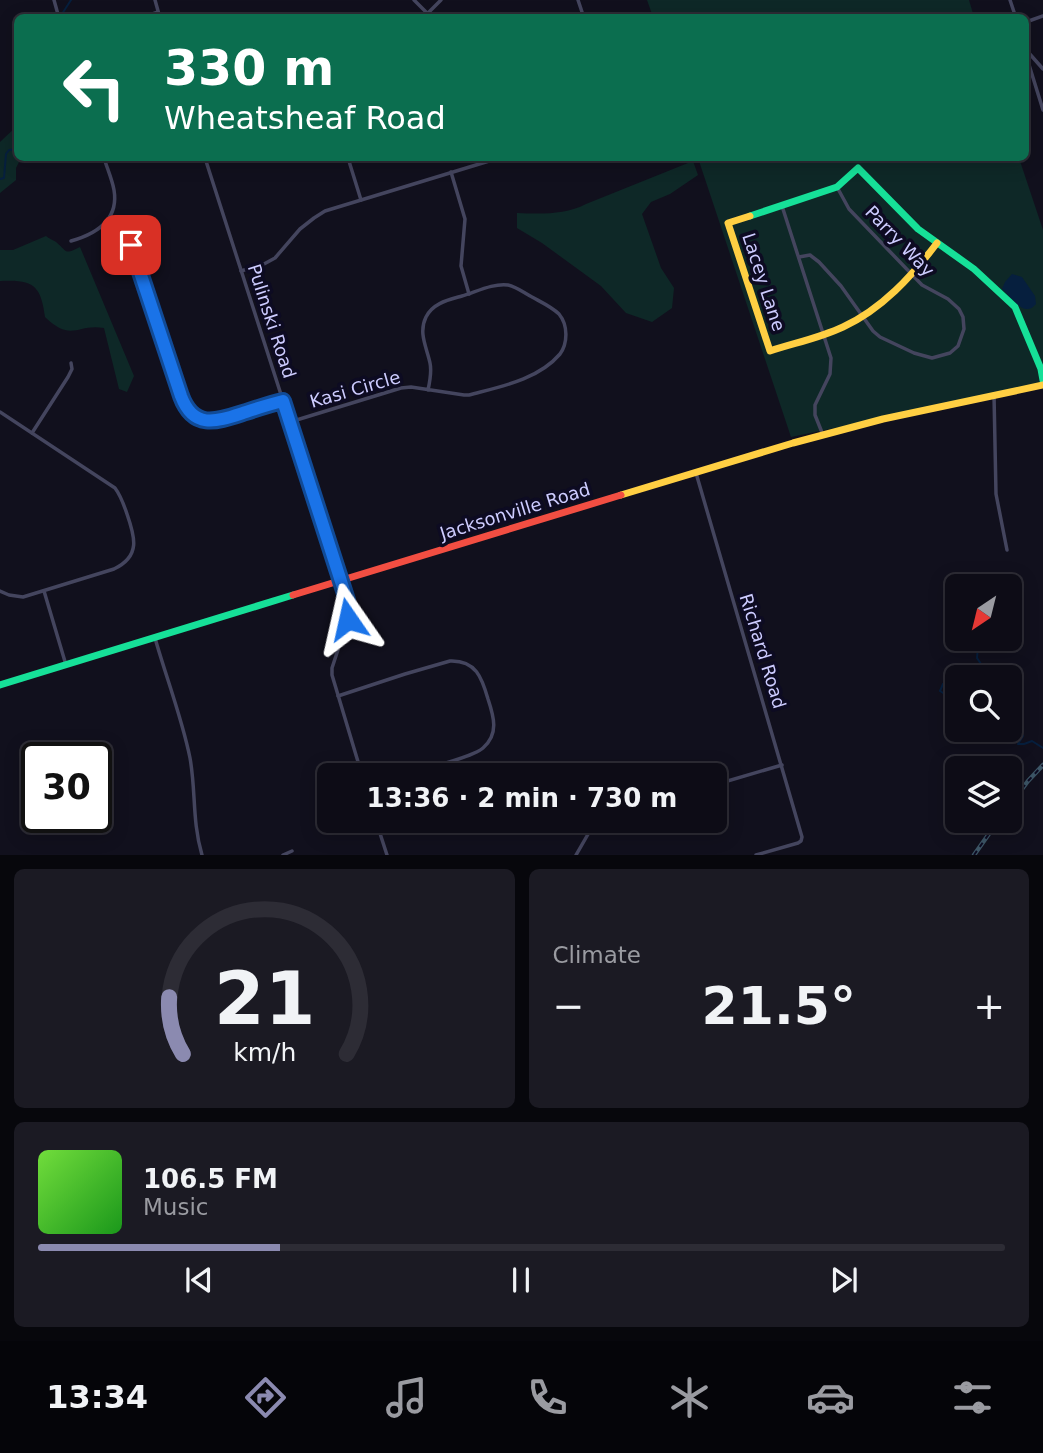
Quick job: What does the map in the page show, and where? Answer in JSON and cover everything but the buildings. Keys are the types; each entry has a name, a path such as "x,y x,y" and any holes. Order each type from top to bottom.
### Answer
{"main road":[{"path":"782,206 837,187 858,168 907,219 974,268 1015,307 1043,380"},
{"name":"Lacey Lane","path":"782,206 728,223 770,351 824,334"},
{"path":"824,334 842,328 884,300 937,243"},
{"name":"Jacksonville Road","path":"0,685 823,435 1043,385"}],"street":[{"path":"414,0 428,13 441,0"},
{"path":"1029,53 1043,69"},
{"path":"1029,65 1043,110"},
{"path":"71,241 92,234 106,222 114,205 114,192 105,161"},
{"name":"Pulinski Road","path":"206,161 347,600 347,626 332,675 358,763"},
{"path":"349,161 361,200"},
{"path":"241,271 275,258 300,229 325,211 481,161"},
{"path":"451,172 465,219 461,270 469,294"},
{"name":"Parry Way","path":"799,257 810,256 819,262 880,337 923,356 938,358 955,350 964,329 959,309 948,299 928,289 911,274 849,209 837,187"},
{"path":"782,206 831,358 830,374 815,405 815,415 823,435"},
{"path":"106,222 131,245 184,405 191,414 206,421 218,421 283,401"},
{"name":"Kasi Circle","path":"290,422 401,388 464,395 530,376 562,351 566,334 562,319 542,303 506,285 491,287 435,306 426,317 422,332 430,363 428,390"},
{"path":"32,433 68,377 72,369 71,363"},
{"path":"994,396 996,494 1007,550"},
{"path":"0,412 115,488 121,496 134,536 132,552 118,567 18,597 0,591"},
{"name":"Richard Road","path":"696,473 802,837 798,843 756,855"},
{"path":"44,591 66,665"},
{"path":"155,638 189,754 193,775 195,827 202,855"},
{"path":"338,696 450,661 466,664 480,675 495,719 494,732 475,754 444,763"},
{"path":"727,781 782,765"},
{"path":"380,833 387,855"},
{"path":"576,855 589,833"},
{"path":"283,855 292,852"}],"green space":[{"path":"647,0 969,0 973,14 652,14"},
{"path":"14,129 14,161 20,161 16,168 16,180 0,193 0,142"},
{"path":"693,161 698,175 670,194 651,202 642,214 661,268 674,288 672,308 652,322 626,313 601,286 517,228 517,213 561,212 578,208"},
{"path":"699,161 1020,161 1043,230 1043,385 791,437"},
{"path":"46,236 66,251 80,247 134,376 127,392 119,389 104,328 68,331 62,329 45,317 41,298 33,286 20,281 0,281 0,250 13,250"}],"water":[{"path":"1012,274 1022,277 1035,296 1036,304 1032,308 1023,308 1002,289"}],"waterway":[{"path":"62,14 71,0"},
{"path":"0,179 4,178 6,154 14,149"},
{"path":"978,651 977,658 982,665"},
{"path":"945,683 940,691 945,694"},
{"path":"1019,742 1018,744 1024,744 1032,741 1043,748"}],"railway":[{"path":"1022,789 1043,765"},
{"path":"974,855 990,833"}],"traffic: fast":[{"path":"750,216 837,187 858,168 918,229 974,269 1015,307 1043,380"},
{"path":"0,685 293,595"}],"traffic: slow":[{"path":"750,216 728,223 770,351 834,331 871,311 907,279 937,243"},
{"path":"621,495 883,419 1043,385"}],"traffic: jam":[{"path":"293,595 621,495"}],"route":[{"path":"131,245 184,405 191,414 211,422 283,401 347,600 348,619"}]}
